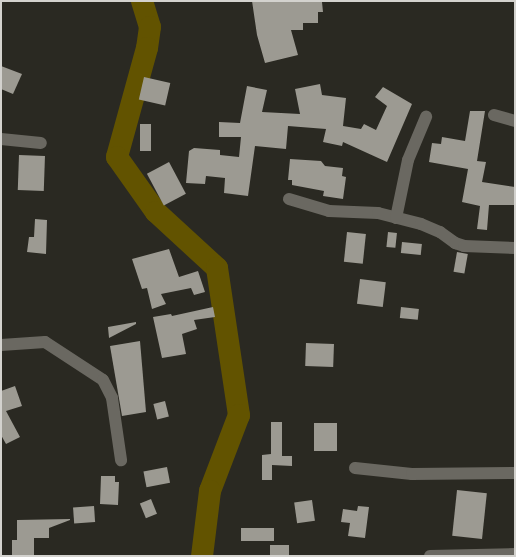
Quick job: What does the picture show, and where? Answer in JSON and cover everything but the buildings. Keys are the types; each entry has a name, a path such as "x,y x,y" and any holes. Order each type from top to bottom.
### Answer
{"street":[{"path":"494,115 515,121"},
{"path":"396,218 408,160 426,116"},
{"path":"1,139 40,143"},
{"path":"289,199 329,211 378,213 440,232 455,243 464,246 515,248"},
{"path":"1,345 45,342 103,380 112,398 121,460"},
{"path":"355,468 412,474 515,473"},
{"path":"430,556 515,554"}],"waterway":[{"path":"142,1 150,27 147,48 117,157 156,212 217,268 239,415 210,491 202,556"}]}
